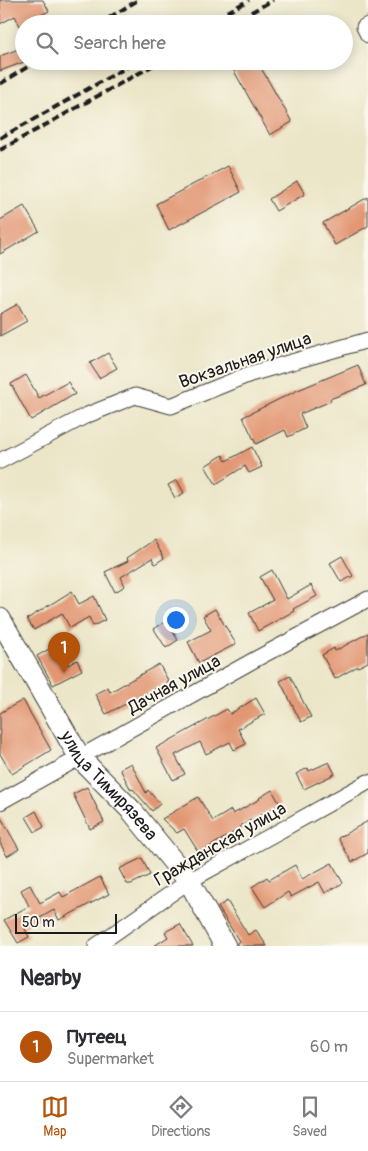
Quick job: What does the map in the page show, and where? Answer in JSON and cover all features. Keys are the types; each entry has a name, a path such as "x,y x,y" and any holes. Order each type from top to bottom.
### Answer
{"main road":[{"name":"улица Тимирязева","path":"0,619 80,758 132,811 189,881 224,946"}],"street":[{"name":"Вокзальная улица","path":"0,461 85,416 135,396 170,406 250,374 368,340"},
{"name":"Дачная улица","path":"0,802 254,660 368,600"},
{"name":"Гражданская улица","path":"96,946 189,881 368,782"}],"building":[{"path":"0,0 43,0 49,11 41,15 15,15 0,24"},
{"path":"15,50 15,65 0,71 0,56"},
{"path":"262,70 292,122 270,135 234,71"},
{"path":"228,166 241,192 169,230 156,204"},
{"path":"297,181 305,194 276,211 269,199"},
{"path":"368,197 368,226 335,245 323,223"},
{"path":"24,206 39,231 0,254 0,220"},
{"path":"18,304 27,321 0,336 0,314"},
{"path":"108,353 117,368 99,378 90,363"},
{"path":"358,365 366,385 330,399 331,401 300,414 306,428 288,437 285,430 256,444 243,417 298,390"},
{"path":"26,375 39,398 68,382 75,394 31,420 11,384"},
{"path":"252,447 262,467 249,473 245,466 216,484 205,466 223,455 226,461"},
{"path":"177,480 184,493 175,498 168,485"},
{"path":"154,540 164,558 155,564 152,558 121,577 125,586 115,592 105,572 128,561 127,558"},
{"path":"342,556 353,576 341,582 330,563"},
{"path":"272,570 287,599 311,585 317,596 258,631 249,613 273,600 260,577"},
{"path":"72,591 79,604 94,596 105,620 93,626 89,617 70,628 62,613 34,630 27,619"},
{"path":"215,609 236,644 199,663 188,642 211,630 203,616"},
{"path":"166,621 178,640 166,648 154,629"},
{"path":"368,633 368,662 335,679 322,655 334,648 335,651"},
{"path":"56,645 68,665 77,660 82,670 53,685 37,656"},
{"path":"159,664 169,682 106,714 95,694 108,687 110,692"},
{"path":"290,676 311,717 301,722 280,681"},
{"path":"256,698 265,714 238,729 246,744 234,750 230,742 206,754 200,742 175,755 185,774 173,780 156,748 227,709 230,714"},
{"path":"23,700 51,750 12,774 0,754 0,713"},
{"path":"329,762 335,774 304,789 296,774 308,768 309,771"},
{"path":"131,763 146,793 148,790 160,804 152,811 133,789 131,790 120,769"},
{"path":"87,787 104,822 90,829 73,794"},
{"path":"272,790 280,804 240,826 241,828 199,853 184,829 177,833 162,819 198,797 213,821 231,810 233,814"},
{"path":"36,811 44,827 35,832 26,817"},
{"path":"0,816 19,849 7,856 0,843"},
{"path":"368,821 368,853 352,862 338,838"},
{"path":"142,858 150,875 127,884 119,869"},
{"path":"332,863 343,883 325,893 319,882 291,897 288,892 265,907 252,887 267,877 269,880 295,865 302,879"},
{"path":"100,877 109,894 59,920 54,910 24,927 29,937 18,943 4,920 29,906 21,890 30,885 40,903 60,892 63,897"},
{"path":"227,901 248,935 256,930 267,946 237,946 239,941 218,907"},
{"path":"180,924 193,946 154,946 168,937 165,932"}],"railway":[{"path":"114,15 138,0"},
{"path":"222,15 249,0"},
{"path":"246,15 273,0"},
{"path":"0,84 23,70"},
{"path":"0,138 122,70"},
{"path":"0,150 145,70"}],"place":[{"name":"Путеец","path":"64,673"}]}
